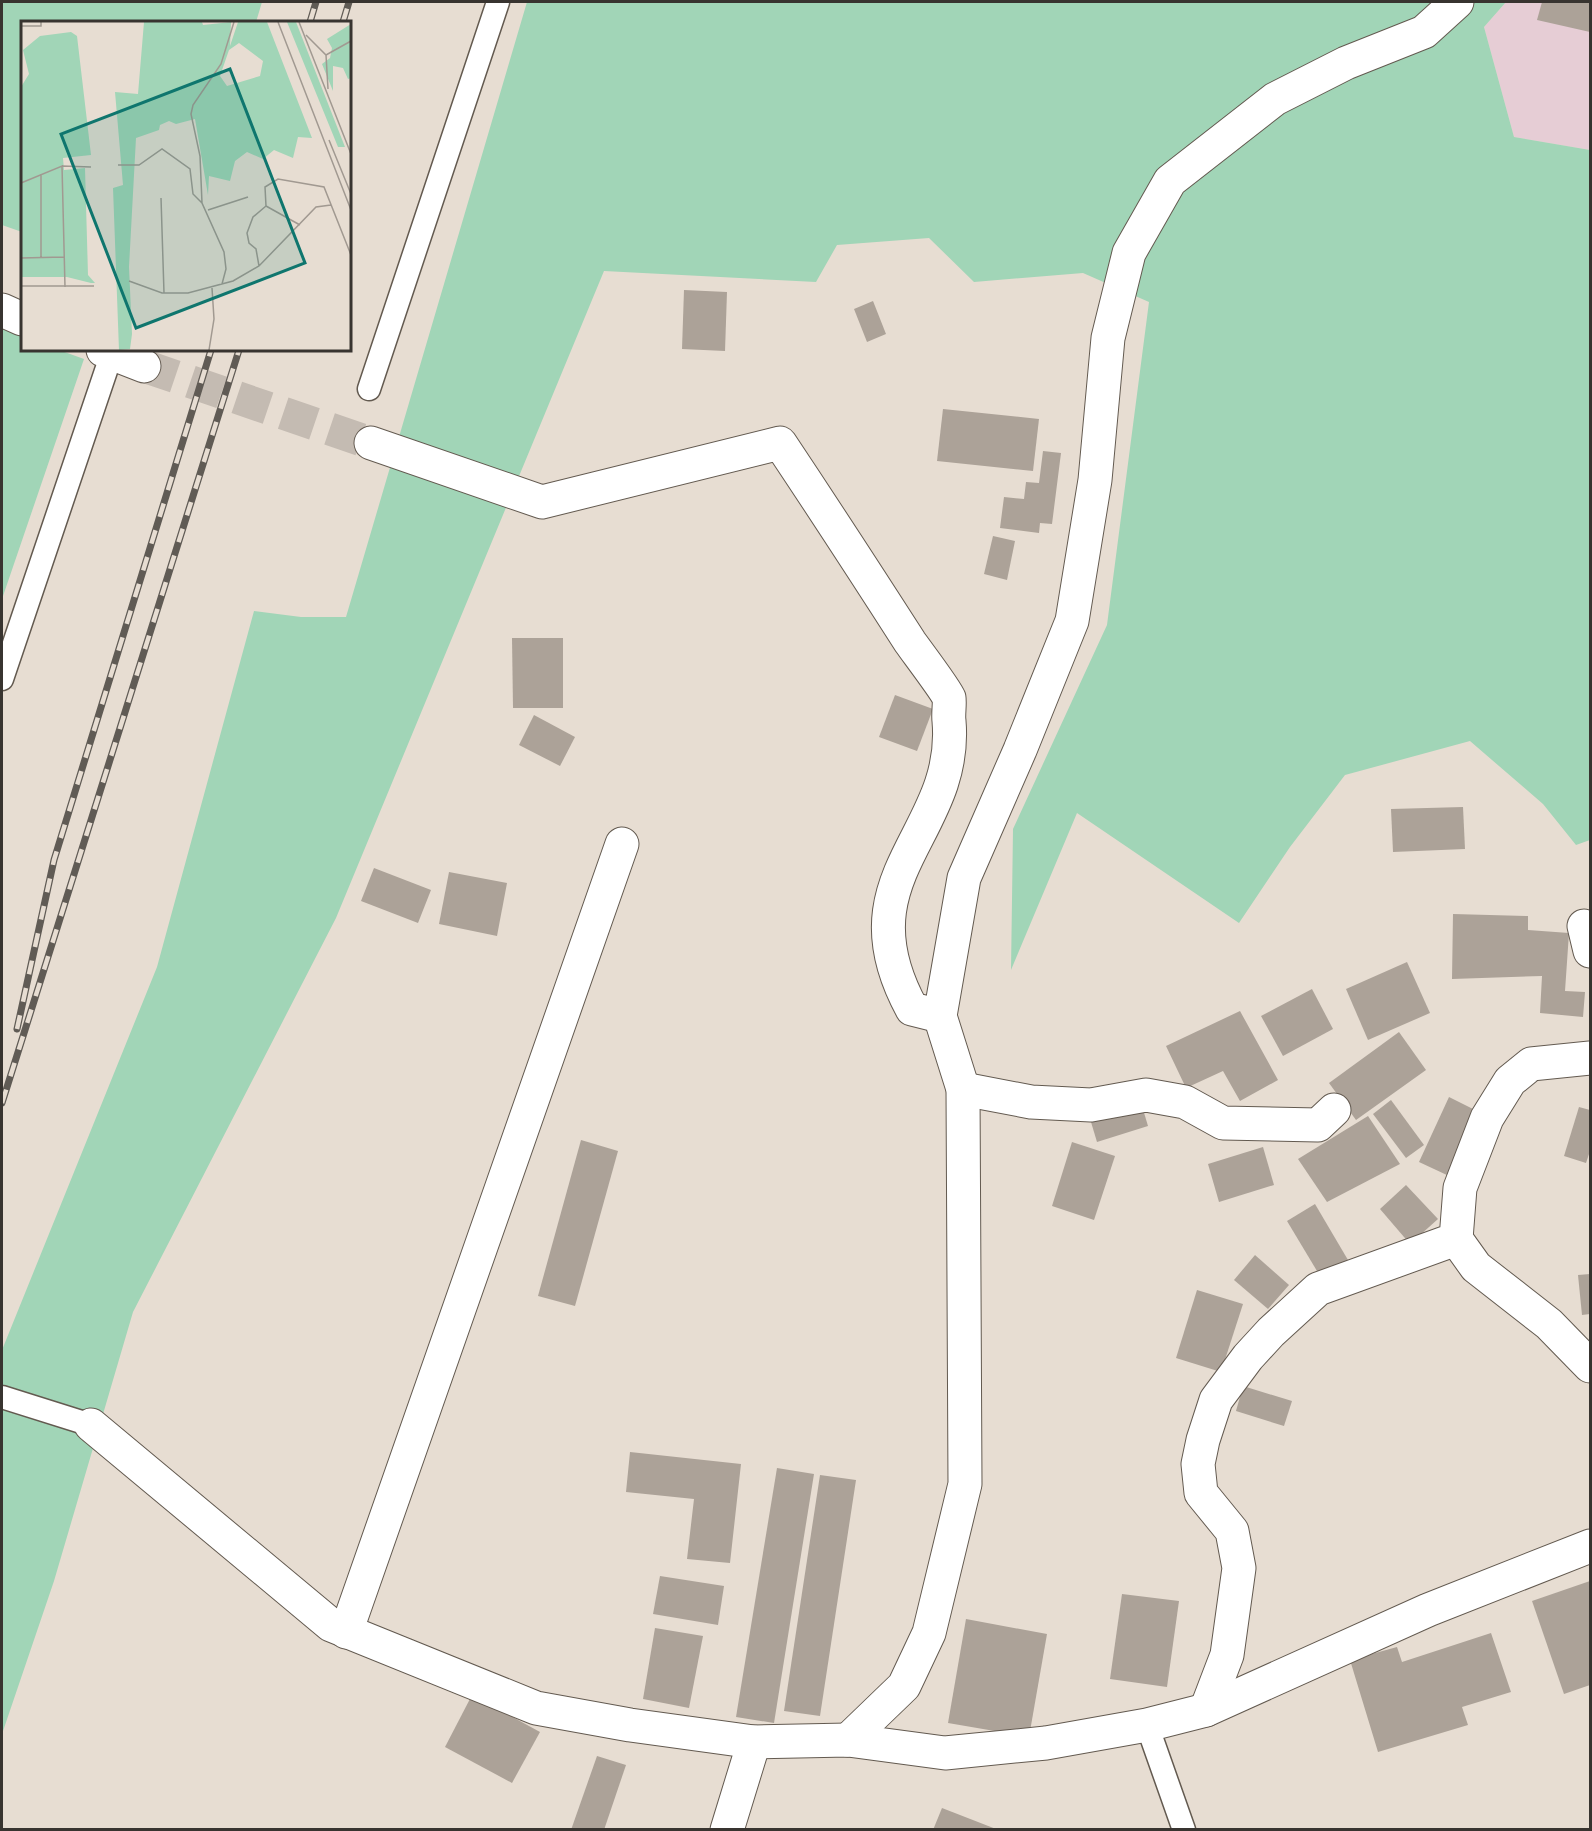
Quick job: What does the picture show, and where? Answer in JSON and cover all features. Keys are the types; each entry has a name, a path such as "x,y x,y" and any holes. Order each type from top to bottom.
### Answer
{"street":[{"path":"848,1740 904,1686 929,1633 965,1484 963,1089 940,1016 964,878 1020,750 1072,621 1095,480 1108,338 1129,253 1170,181 1275,99 1346,63 1424,33 1457,2"},
{"path":"2,310 21,319"},
{"path":"108,351 144,366"},
{"path":"370,443 542,502 780,443 949,698 949,751 942,783 894,886 888,915 890,952 902,990 912,1009 940,1016"},
{"path":"346,1632 622,844"},
{"path":"1590,1058 1531,1064 1510,1081 1487,1118 1460,1188 1456,1239 1476,1267 1550,1324 1590,1366"},
{"path":"963,1089 1031,1102 1091,1105 1146,1095 1185,1102 1223,1123 1318,1125 1334,1110"},
{"path":"1206,1710 1227,1655 1239,1568 1232,1531 1201,1493 1198,1464 1216,1401 1263,1340 1318,1289 1456,1239"},
{"path":"91,1425 331,1625 536,1708 630,1725 754,1742 848,1740 945,1753 1046,1743 1147,1725 1206,1710 1428,1610 1590,1546"},
{"path":"727,1830 754,1742"}],"lane":[{"path":"369,389 498,2"},
{"path":"2,679 108,351"},
{"path":"2,1397 91,1425"},
{"path":"1147,1725 1185,1830"}],"shaded area":[{"path":"1506,2 1590,2 1590,150 1514,137 1484,27"}],"green space":[{"path":"2,2 262,2 256,21 21,21 21,232 2,225"},
{"path":"527,2 1506,2 1484,27 1514,137 1590,150 1590,840 1576,845 1543,804 1470,741 1345,775 1290,847 1239,923 1077,813 1011,970 1013,829 1107,625 1149,302 1083,273 974,282 929,238 837,245 816,282 604,271 336,918 133,1312 54,1581 2,1734 2,1350 157,967 254,611 301,617 346,617"},
{"path":"2,328 21,336 21,351 62,351 84,359 2,599"}],"building":[{"path":"1542,2 1590,2 1590,32 1537,20"},
{"path":"684,290 727,292 725,351 682,349"},
{"path":"873,301 886,334 867,342 854,309"},
{"path":"943,409 1039,419 1033,471 937,461"},
{"path":"1043,451 1061,453 1052,524 1040,523 1039,533 1000,528 1004,497 1024,499 1026,482 1039,483"},
{"path":"993,536 1015,541 1007,580 984,574"},
{"path":"512,638 563,638 563,708 513,708"},
{"path":"895,695 933,709 917,751 879,737"},
{"path":"534,715 575,737 560,766 519,745"},
{"path":"1463,807 1465,849 1393,852 1391,809"},
{"path":"374,868 431,890 418,923 361,901"},
{"path":"449,872 507,883 497,936 439,924"},
{"path":"1453,914 1528,916 1528,930 1569,933 1565,991 1585,992 1583,1017 1540,1013 1542,976 1452,979"},
{"path":"1407,962 1430,1013 1368,1040 1346,989"},
{"path":"1312,989 1333,1029 1283,1056 1261,1016"},
{"path":"1240,1011 1278,1080 1240,1101 1223,1071 1186,1088 1166,1046"},
{"path":"1399,1032 1426,1070 1356,1120 1329,1083"},
{"path":"1449,1097 1479,1112 1449,1176 1419,1162"},
{"path":"1391,1100 1424,1145 1406,1158 1373,1114"},
{"path":"1142,1106 1148,1126 1097,1142 1091,1122"},
{"path":"1579,1107 1590,1110 1590,1151 1586,1163 1564,1156"},
{"path":"1368,1116 1400,1164 1327,1202 1298,1159"},
{"path":"581,1140 618,1151 575,1306 538,1296"},
{"path":"1072,1142 1115,1156 1094,1220 1052,1206"},
{"path":"1263,1147 1274,1185 1219,1202 1208,1164"},
{"path":"1406,1185 1438,1219 1410,1244 1380,1209"},
{"path":"1315,1204 1348,1260 1320,1276 1287,1221"},
{"path":"1255,1255 1289,1285 1268,1309 1234,1280"},
{"path":"1590,1274 1590,1314 1582,1315 1578,1275"},
{"path":"1197,1290 1243,1304 1221,1372 1176,1358"},
{"path":"1243,1386 1292,1401 1284,1426 1236,1411"},
{"path":"630,1452 741,1464 730,1563 687,1559 694,1499 626,1492"},
{"path":"777,1468 814,1474 774,1723 736,1717"},
{"path":"820,1475 856,1480 820,1716 784,1711"},
{"path":"660,1576 724,1586 718,1625 653,1614"},
{"path":"1590,1581 1590,1685 1564,1694 1532,1601"},
{"path":"1122,1594 1179,1601 1167,1687 1110,1679"},
{"path":"966,1619 1047,1634 1029,1737 948,1723"},
{"path":"655,1628 703,1636 689,1708 643,1699"},
{"path":"1491,1633 1511,1692 1462,1707 1468,1725 1378,1752 1350,1660 1397,1647 1402,1662"},
{"path":"472,1695 540,1732 512,1783 445,1747"},
{"path":"597,1756 626,1765 604,1830 571,1830"},
{"path":"942,1808 996,1829 996,1830 933,1830"}],"tunnel":[{"path":"144,366 371,443"}],"railway":[{"path":"310,21 316,2"},
{"path":"343,21 349,2"},
{"path":"17,1029 54,860 211,351"},
{"path":"2,1103 239,351"}]}
